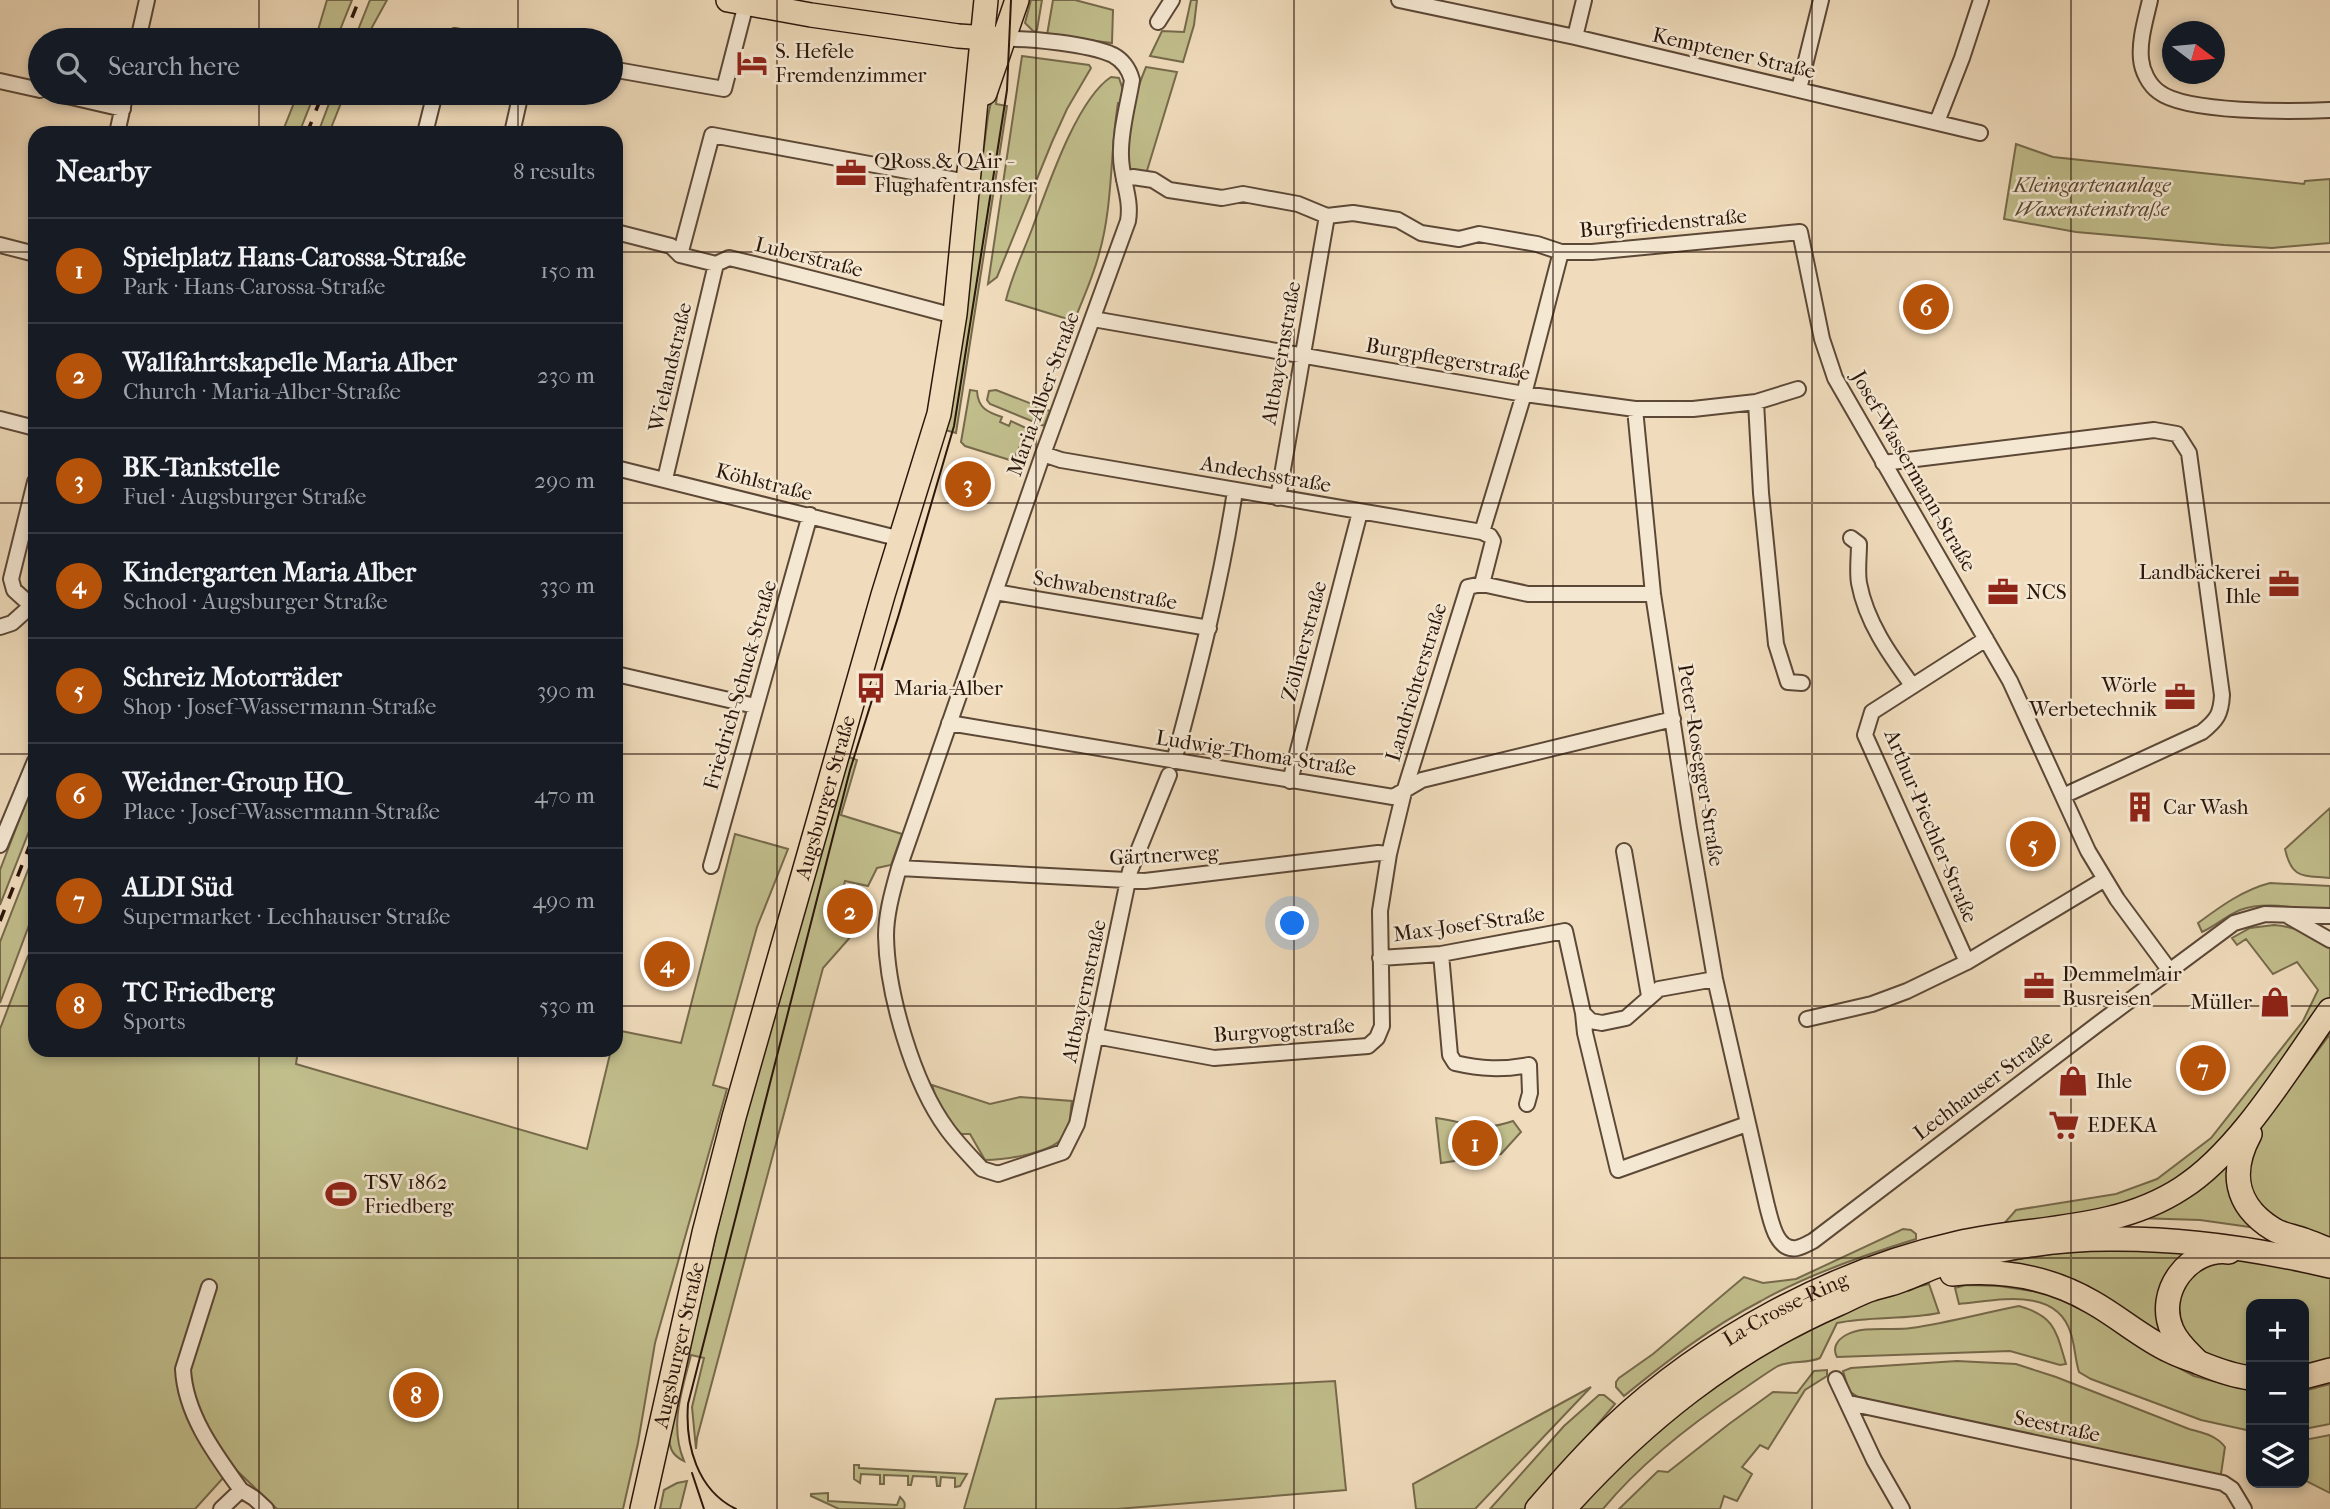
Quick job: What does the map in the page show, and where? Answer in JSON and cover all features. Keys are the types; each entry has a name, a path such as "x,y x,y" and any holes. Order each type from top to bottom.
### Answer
{"main road":[{"path":"986,0 992,39"},
{"path":"992,39 1017,0"},
{"path":"737,2 992,39"},
{"name":"Augsburger Straße","path":"642,1509 704,1234 734,1117 879,608 939,414 955,314 975,123 992,39"},
{"path":"2093,1223 2158,1202 2184,1188 2203,1173 2244,1130 2330,1010"},
{"path":"2327,1254 2273,1229 2255,1214 2242,1193 2237,1173 2240,1152 2253,1127 2330,1027"},
{"path":"2093,1223 2199,1229 2327,1254"},
{"name":"La-Crosse-Ring","path":"1537,1509 1611,1429 1646,1398 1702,1356 1764,1319 1841,1281 1912,1255 1981,1239 2093,1223"},
{"path":"1903,1280 1964,1259 2042,1245 2106,1239 2200,1242 2267,1253"},
{"path":"2198,1362 2177,1340 2169,1323 2169,1296 2178,1276 2194,1260 2215,1252 2327,1254"},
{"path":"1903,1280 1981,1272 2037,1279 2076,1294 2169,1352 2237,1377 2246,1378"},
{"name":"La-Crosse-Ring","path":"1564,1509 1632,1438 1712,1374 1781,1332 1821,1312 1870,1290 1903,1280"},
{"path":"2309,1376 2330,1370"}],"street":[{"path":"141,28 147,0"},
{"path":"1158,22 1172,0"},
{"name":"Kemptener Straße","path":"1399,0 1575,37 1980,132"},
{"path":"1575,37 1584,0"},
{"path":"1799,89 1821,0"},
{"path":"1937,122 1981,0"},
{"path":"2150,0 2141,60 2151,84 2159,92 2184,102 2222,107 2330,110"},
{"path":"623,71 723,89 737,2"},
{"name":"Maria-Alber-Straße","path":"992,39 1054,43 1113,55 1130,70 1132,80 1121,154 1129,199 1128,221 1043,454 890,899 886,936 893,995 904,1037 933,1107 947,1129 982,1169 998,1174"},
{"path":"0,80 28,87"},
{"path":"106,105 123,109"},
{"path":"119,126 124,105"},
{"path":"427,126 432,105"},
{"path":"514,126 518,105"},
{"path":"680,255 712,135 967,183"},
{"name":"Burgfriedenstraße","path":"1124,180 1133,177 1153,180 1170,190 1222,198 1243,194 1298,204 1326,216 1353,213 1398,220 1421,233 1459,239 1479,234 1537,244 1561,252 1592,252 1800,233"},
{"name":"Altbayernstraße","path":"1278,498 1326,216"},
{"name":"Josef-Wassermann-Straße","path":"1800,233 1822,339 1835,379 2010,681 2105,879 2170,971"},
{"name":"Luberstraße","path":"623,234 671,246 680,255 716,264 729,258 955,314"},
{"path":"0,245 28,252"},
{"name":"Landrichterstraße","path":"1382,1026 1380,911 1389,854 1404,792 1468,587 1482,584 1493,541 1490,536 1482,533 1524,394 1561,252"},
{"name":"Wielandstraße","path":"665,479 716,264"},
{"name":"Burgpflegerstraße","path":"1093,319 1524,394 1634,409 1693,408 1756,402 1798,389"},
{"path":"1756,402 1761,493 1776,644 1788,682 1802,683"},
{"name":"Peter-Rosegger-Straße","path":"1634,409 1653,594 1715,979 1747,1124 1773,1227 1779,1240"},
{"path":"0,419 28,426"},
{"path":"1882,463 2154,430 2178,435 2189,453 2222,695 2217,720 2203,732 2063,796"},
{"name":"Andechsstraße","path":"1043,454 1061,460 1482,533"},
{"name":"Köhlstraße","path":"623,470 901,540"},
{"name":"Altbayernstraße","path":"998,1174 1063,1152 1077,1124 1128,881 1171,768 1209,628 1235,491"},
{"path":"28,512 12,579 13,590 28,604"},
{"name":"Zöllnerstraße","path":"1290,780 1360,512"},
{"name":"Friedrich-Schuck-Straße","path":"710,866 810,516"},
{"path":"1851,538 1859,544 1859,581 1867,612 1896,665 1912,685"},
{"path":"1482,584 1528,594 1653,594"},
{"name":"Schwabenstraße","path":"995,592 1209,628"},
{"path":"0,627 12,623 28,612"},
{"name":"Arthur-Piechler-Straße","path":"1967,962 1865,735 1872,712 1986,639"},
{"path":"623,676 755,706"},
{"name":"Ludwig-Thoma-Straße","path":"949,723 1171,768 1290,780 1392,797 1422,780 1673,719"},
{"path":"0,845 28,778"},
{"path":"1625,851 1649,996"},
{"name":"Gärtnerweg","path":"899,868 1145,881 1378,853 1389,854"},
{"name":"Arthur-Piechler-Straße","path":"1807,1019 1872,1004 1967,962 2105,879"},
{"name":"Lechhauser Straße","path":"1779,1240 1787,1247 1797,1248 1813,1241 2234,923 2265,914 2330,916"},
{"path":"2286,916 2330,940"},
{"name":"Max-Josef-Straße","path":"1380,958 1441,954 1565,931 1585,1033 1618,1170 1747,1124"},
{"path":"1441,954 1450,1055 1455,1063 1479,1069 1503,1070 1529,1065 1530,1093 1527,1104"},
{"path":"1583,1013 1591,1021 1602,1023 1626,1018 1659,989 1715,979"},
{"name":"Burgvogtstraße","path":"1095,1035 1214,1058 1368,1046 1377,1038 1382,1026"},
{"path":"209,1287 183,1369 186,1393 214,1453 241,1490 254,1497 266,1509"},
{"path":"1836,1379 1874,1460 1902,1509"},
{"name":"Seestraße","path":"1849,1403 2223,1483 2232,1489 2244,1509"},
{"path":"221,1509 241,1490"}],"green space":[{"path":"327,0 352,0 341,28 319,28"},
{"path":"370,0 387,0 372,28 359,28"},
{"path":"1031,0 1042,0 1037,30 1034,32 1025,23"},
{"path":"1053,0 1075,0 1113,10 1112,43 1047,35"},
{"path":"1191,0 1197,0 1194,25 1183,62 1150,56 1162,31 1184,32"},
{"path":"1022,56 1089,65 1091,68 1067,109 1052,142 997,277 988,284"},
{"path":"1146,67 1177,72 1146,174 1129,168 1128,143 1137,91"},
{"path":"1111,77 1119,78 1123,103 1118,103 1115,122 1107,217 1097,263 1074,321 1006,300 1064,147 1086,105 1098,88"},
{"path":"996,79 999,80 996,104 1007,106 956,433 945,430 988,116"},
{"path":"293,105 310,105 302,126 285,126"},
{"path":"328,105 340,105 332,126 321,126"},
{"name":"Kleingartenanlage Waxensteinstraße","path":"2016,144 2053,157 2304,184 2305,181 2330,179 2330,243 2272,248 2224,245 2076,232 2004,219"},
{"path":"970,390 977,391 979,402 984,408 1002,417 1000,422 1009,426 1011,421 1028,429 1013,461 965,446 961,442"},
{"path":"996,390 1050,411 1044,426 990,404 987,400 989,391"},
{"path":"844,755 857,760 841,815 902,834 891,865 877,868 868,886 845,881 833,929 853,934 823,968 696,1449 692,1407 704,1358 691,1355 677,1421 684,1461 671,1450 670,1432 739,1137"},
{"path":"28,797 28,834 0,905 0,870"},
{"path":"2330,808 2330,878 2300,874 2291,866 2285,849"},
{"name":"TSV 1862 Friedberg","path":"735,834 788,849 757,927 713,1085 727,1089 655,1343 638,1443 623,1509 277,1509 233,1467 195,1509 0,1509 0,1029 28,956 28,1057 297,1057 296,1064 587,1149 609,1057 623,1057 623,1031 681,1043"},
{"path":"28,870 28,928 0,1003 0,942"},
{"path":"2270,883 2330,886 2330,911 2273,906 2251,907 2235,912 2202,932 2198,923 2241,894"},
{"path":"2274,925 2304,932 2330,947 2330,999 2228,1143 2146,1203 2001,1227 2016,1210 2116,1194 2157,1179 2211,1138 2303,1021 2318,990 2297,962 2273,974 2246,939 2237,945 2232,938 2250,928"},
{"path":"2330,1034 2330,1242 2308,1235 2258,1208 2244,1175 2259,1129"},
{"path":"932,1085 990,1104 1020,1097 1072,1101 1068,1131 1060,1141 1041,1151 1005,1159 985,1160 970,1134 961,1134 940,1111"},
{"path":"1436,1118 1474,1126 1491,1126 1513,1121 1521,1132 1501,1154 1441,1163"},
{"path":"2236,1151 2264,1229 2200,1220 2138,1218"},
{"path":"1903,1229 1911,1230 1916,1234 1916,1239 1837,1266 1779,1291 1707,1333 1624,1396 1616,1387 1619,1378 1653,1354 1744,1277 1763,1283 1796,1279"},
{"path":"2131,1248 2199,1251 2180,1264 2177,1351 2120,1312 1972,1266 2059,1253"},
{"path":"2224,1257 2330,1276 2330,1361 2309,1366 2309,1299 2246,1299 2246,1367 2218,1360 2192,1348 2176,1320 2182,1282 2200,1263"},
{"path":"1929,1284 1939,1313 1837,1323 1820,1358 1783,1364 1774,1369 1668,1445 1603,1509 1576,1509 1644,1441 1750,1360 1820,1321 1890,1293"},
{"path":"1966,1285 1999,1286 2060,1295 2124,1332 2153,1354 2194,1376 2246,1390 2246,1430 2201,1420 2091,1379 2079,1372 2071,1334 2064,1319 2053,1308 2039,1302 2007,1299 1959,1304 1955,1288"},
{"path":"2019,1306 2040,1315 2052,1326 2066,1364 2060,1365 2010,1351 1837,1357 1836,1354 1835,1347 1838,1342 1853,1332 1924,1326"},
{"path":"1957,1361 2016,1364 2209,1435 2225,1447 2221,1474 2209,1476 1858,1397 1849,1391 1843,1371 1851,1368"},
{"path":"1827,1370 1827,1376 1805,1390 1768,1449 1760,1445 1742,1467 1752,1474 1737,1501 1724,1496 1720,1509 1619,1509 1658,1471 1668,1472 1773,1392 1797,1393 1814,1371"},
{"path":"1335,1381 1346,1490 1117,1509 964,1509 996,1399"},
{"path":"2330,1384 2330,1424 2309,1428 2309,1390"},
{"path":"1591,1387 1475,1509 1416,1509 1413,1484"},
{"path":"1599,1395 1604,1395 1615,1404 1526,1509 1490,1509 1564,1426"},
{"path":"2330,1435 2330,1493 2309,1482 2309,1439"},
{"path":"854,1465 859,1465 859,1468 967,1474 960,1486 955,1487 955,1478 941,1477 940,1486 937,1486 936,1477 913,1476 911,1485 908,1485 908,1476 884,1475 884,1484 880,1484 880,1475 861,1474 860,1483 854,1479"},
{"path":"687,1481 680,1509 660,1509 664,1490"},
{"path":"828,1493 828,1501 897,1505 900,1497 905,1507 839,1509 811,1496"}],"tram line":[{"path":"736,1509 712,1490 696,1465 689,1435 688,1404 850,770 954,426 1007,90 1011,0"},
{"path":"692,1473 704,1509"}],"railway":[{"path":"348,28 359,0"},
{"path":"310,126 318,105"},
{"path":"0,921 28,850"}],"place":[{"name":"S. Hefele Fremdenzimmer","path":"752,63"},
{"name":"QRoss & QAir - Flughafentransfer","path":"851,173"},
{"name":"Weidner-Group HQ","path":"1926,307"},
{"name":"BK-Tankstelle","path":"968,484"},
{"name":"Landbäckerei Ihle","path":"2284,584"},
{"name":"NCS","path":"2003,592"},
{"name":"Maria-Alber","path":"871,688"},
{"name":"Wörle Werbetechnik","path":"2180,697"},
{"name":"Car Wash","path":"2140,807"},
{"name":"Schreiz Motorräder","path":"2033,844"},
{"name":"Wallfahrtskapelle Maria Alber","path":"850,911"},
{"name":"Kindergarten Maria Alber","path":"667,964"},
{"name":"Demmelmair Busreisen","path":"2039,986"},
{"name":"Müller","path":"2275,1002"},
{"name":"ALDI Süd","path":"2203,1068"},
{"name":"Ihle","path":"2073,1081"},
{"name":"EDEKA","path":"2064,1125"},
{"name":"Spielplatz Hans-Carossa-Straße","path":"1475,1143"},
{"name":"TSV 1862 Friedberg","path":"341,1194"},
{"name":"TC Friedberg","path":"416,1395"}]}
